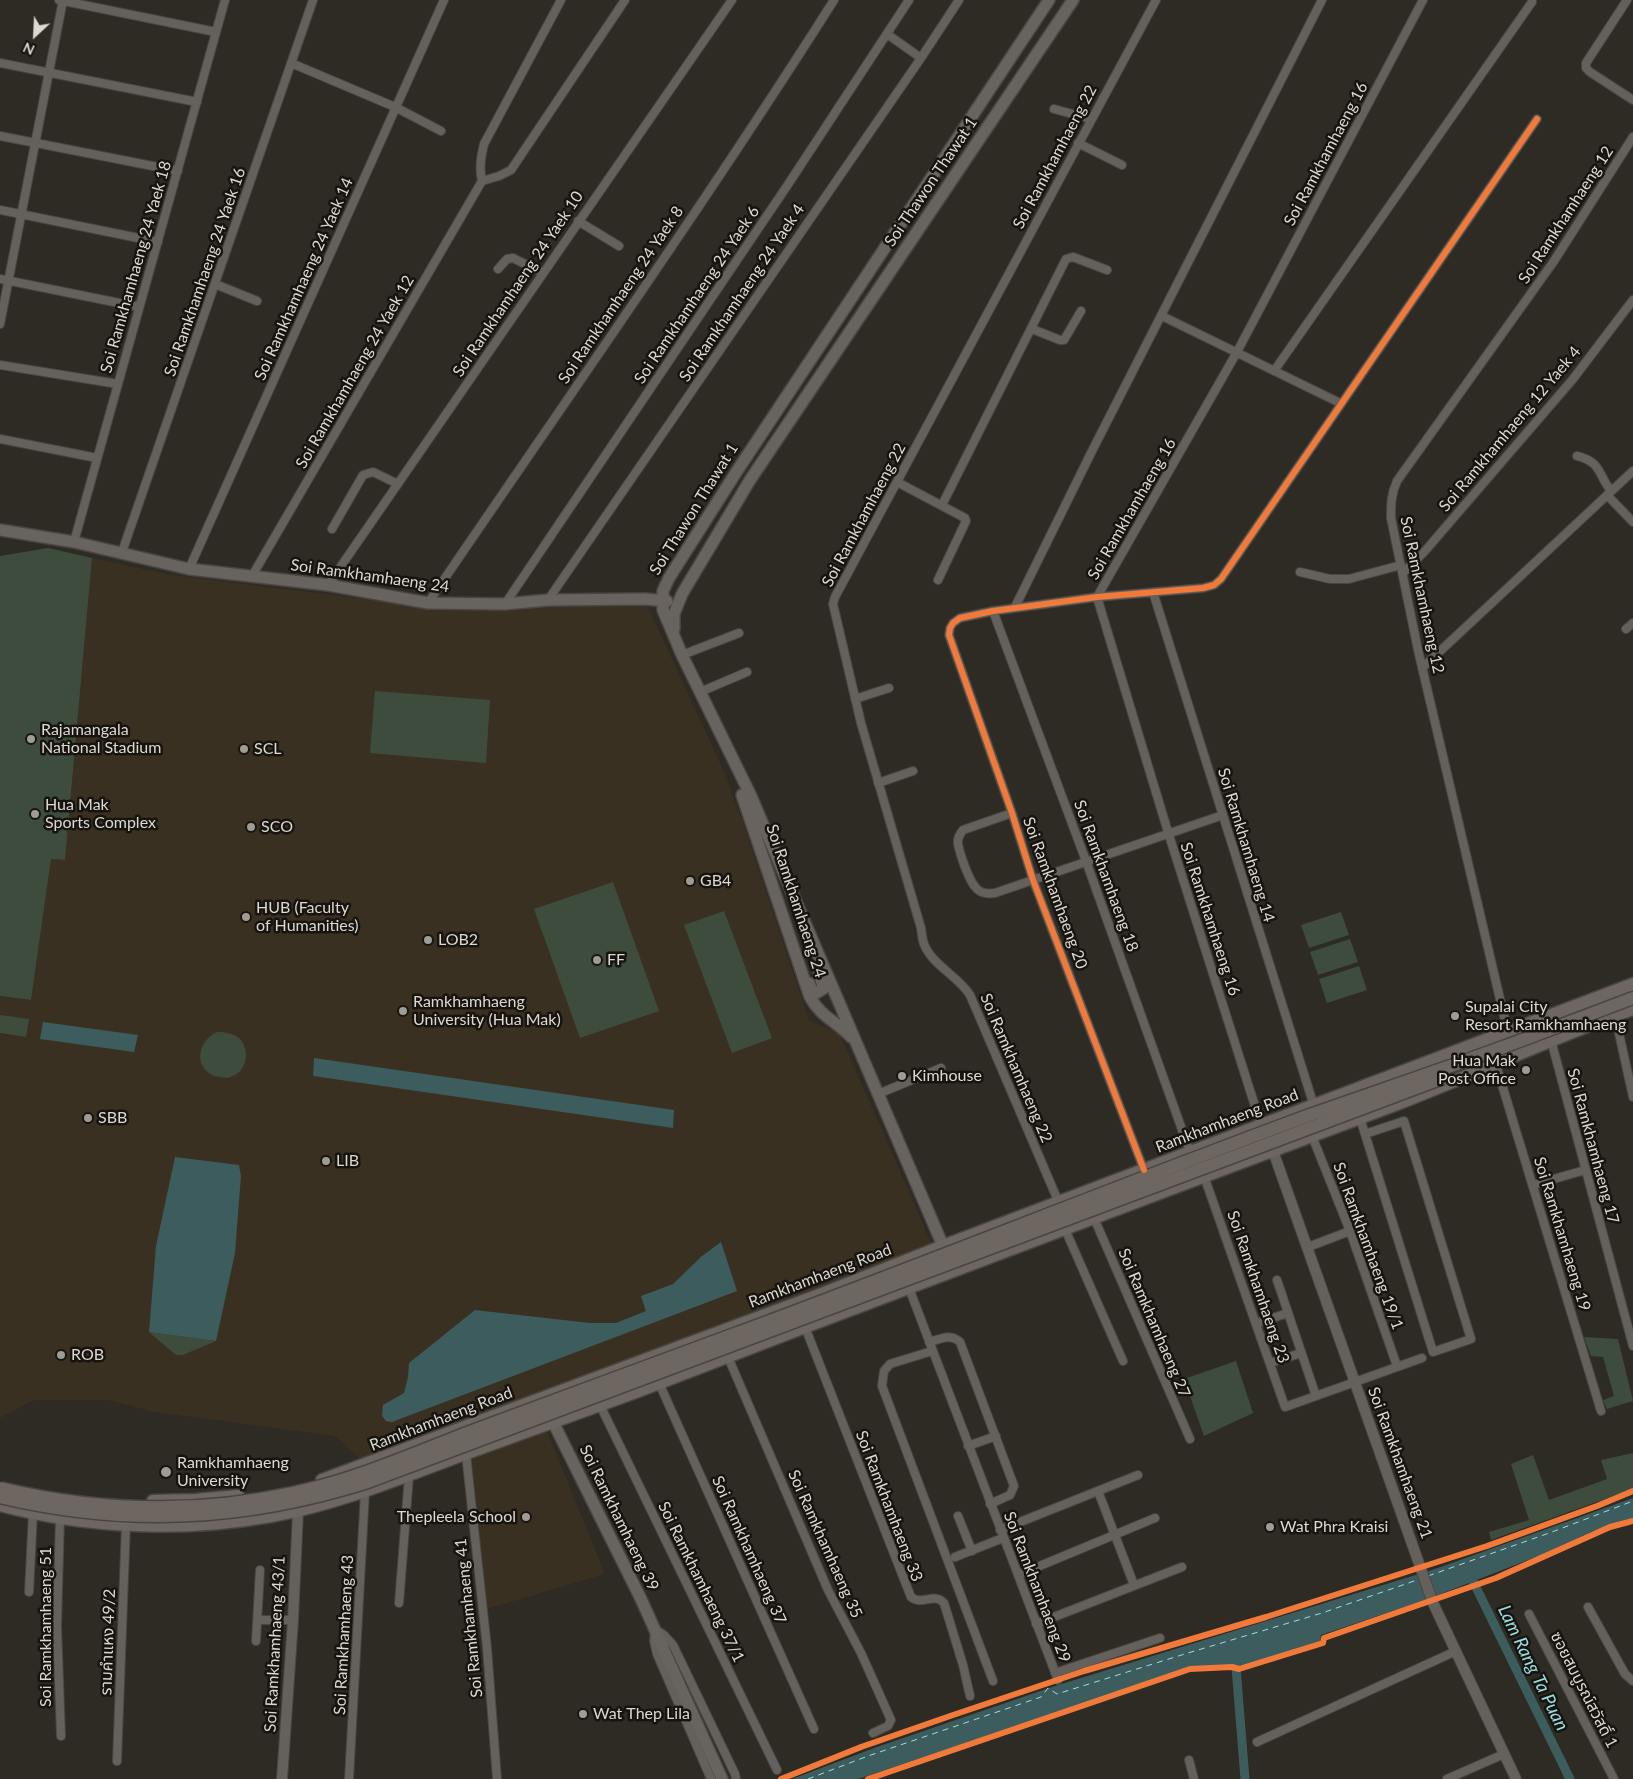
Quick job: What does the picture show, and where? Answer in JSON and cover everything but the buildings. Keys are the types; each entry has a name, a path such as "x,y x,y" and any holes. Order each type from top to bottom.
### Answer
{"main road":[{"name":"Soi Thawon Thawat 1","path":"1049,0 737,471 669,578 663,591 662,601 669,601 682,594 750,480 1073,0"},
{"path":"961,134 976,144"},
{"path":"737,471 734,477 737,480 744,484 750,480"},
{"name":"Soi Ramkhamhaeng 24","path":"0,530 74,542 189,569 328,586 428,604 505,604 548,600 645,599 662,601 663,610 682,655 750,794 943,1246"},
{"path":"669,578 654,594 645,599 658,612 674,636"},
{"path":"674,636 674,614 682,594"},
{"name":"Soi Ramkhamhaeng 24","path":"731,754 734,772 810,997 823,1015 835,1022 855,1042"},
{"path":"800,913 807,943 824,988 816,993 812,991 804,975"},
{"name":"Ramkhamhaeng Road","path":"0,1482 31,1490 100,1499 180,1500 268,1492 322,1480 838,1288 943,1246 1633,984"},
{"name":"Ramkhamhaeng Road","path":"0,1488 82,1504 121,1507 203,1506 247,1502 327,1485 364,1474 1306,1117 1510,1045 1633,998"},
{"name":"Ramkhamhaeng Road","path":"0,1505 60,1517 158,1526 240,1521 298,1511 363,1493 1360,1118 1633,1009"},
{"name":"Ramkhamhaeng Road","path":"0,1498 80,1512 121,1516 165,1516 204,1515 249,1510 293,1503 330,1494 368,1482 808,1318 1443,1078 1548,1042"},
{"path":"1120,1179 1130,1204"},
{"path":"943,1246 961,1269"},
{"path":"542,1398 553,1422"},
{"name":"Soi Ramkhamhaeng 39","path":"553,1422 655,1629 722,1779"},
{"path":"351,1470 363,1493"}],"street":[{"path":"0,324 62,0 216,32"},
{"name":"Soi Ramkhamhaeng 24 Yaek 18","path":"74,542 225,0"},
{"name":"Soi Ramkhamhaeng 24 Yaek 16","path":"122,552 313,0"},
{"name":"Soi Ramkhamhaeng 24 Yaek 14","path":"189,569 444,0"},
{"path":"561,0 484,144 480,173 482,181 500,176 511,170 625,0"},
{"name":"Soi Ramkhamhaeng 24 Yaek 10","path":"328,586 732,0"},
{"name":"Soi Ramkhamhaeng 24 Yaek 8","path":"428,604 666,254 834,0"},
{"name":"Soi Ramkhamhaeng 24 Yaek 6","path":"505,604 792,178 909,0"},
{"name":"Soi Ramkhamhaeng 24 Yaek 4","path":"548,600 959,0"},
{"name":"Soi Ramkhamhaeng 22","path":"1059,1203 970,995 965,987 930,954 924,945 860,724 833,604 835,597 1156,0"},
{"path":"1015,607 1092,451 1322,0"},
{"name":"Soi Ramkhamhaeng 16","path":"1261,1125 1168,832 1097,597 1237,352 1422,0"},
{"path":"1627,0 1586,63 1586,68 1633,100"},
{"path":"1274,371 1532,2"},
{"path":"887,34 921,58"},
{"path":"0,63 197,102"},
{"path":"291,63 395,107 441,131"},
{"path":"1054,109 1091,119"},
{"path":"993,611 1097,597 1203,588 1214,585 1222,579 1340,403 1536,119"},
{"path":"0,136 178,171"},
{"name":"Soi Ramkhamhaeng 12","path":"1508,1033 1422,668 1391,518 1390,503 1392,491 1397,481 1554,261 1633,137"},
{"path":"1078,144 1122,165"},
{"name":"Soi Ramkhamhaeng 24 Yaek 12","path":"252,576 482,181"},
{"path":"0,210 158,242"},
{"path":"578,221 619,246"},
{"path":"942,505 1066,259 1073,256 1108,270"},
{"path":"498,269 507,260 513,258 543,273"},
{"path":"0,280 140,308"},
{"path":"215,284 257,301"},
{"name":"Soi Ramkhamhaeng 12 Yaek 4","path":"1402,569 1425,551 1573,378 1633,300"},
{"path":"1032,328 1064,340 1081,311"},
{"path":"1162,316 1340,403"},
{"path":"0,365 118,384"},
{"path":"0,440 98,458"},
{"path":"1577,456 1592,462 1603,474 1609,493 1633,522"},
{"path":"1422,668 1633,471"},
{"path":"332,529 363,475 374,472 398,484"},
{"path":"897,482 942,505 966,521 938,580"},
{"path":"1300,572 1330,579 1349,579 1402,569"},
{"name":"Soi Ramkhamhaeng 14","path":"1153,592 1314,1106"},
{"name":"Soi Ramkhamhaeng 20","path":"993,611 960,618 953,623 949,636 1012,813 1033,880 1144,1170"},
{"name":"Soi Ramkhamhaeng 18","path":"993,611 1086,861 1190,1152"},
{"path":"1626,630 1633,622"},
{"path":"682,655 739,633"},
{"path":"700,692 747,672"},
{"path":"855,699 889,688"},
{"path":"878,783 913,771"},
{"path":"1012,813 963,830 959,835 958,844 970,879 976,888 985,894 995,893 1222,815"},
{"path":"1615,1015 1633,1098"},
{"name":"Soi Ramkhamhaeng 17","path":"1548,1042 1633,1346"},
{"name":"Soi Ramkhamhaeng 19","path":"1496,1065 1600,1411"},
{"path":"878,1094 941,1068"},
{"path":"1360,1118 1365,1134 1434,1352 1471,1339 1404,1122 1365,1134"},
{"name":"Soi Ramkhamhaeng 19/1","path":"1312,1136 1350,1231 1397,1366"},
{"name":"Soi Ramkhamhaeng 21","path":"1273,1150 1436,1608 1516,1779"},
{"path":"1533,1185 1585,1170"},
{"name":"Soi Ramkhamhaeng 23","path":"1204,1176 1285,1407 1316,1396"},
{"name":"Soi Ramkhamhaeng 27","path":"1094,1218 1190,1439"},
{"path":"1065,1229 1123,1361"},
{"path":"1308,1247 1350,1231"},
{"path":"1277,1280 1316,1396 1422,1358"},
{"name":"Soi Ramkhamhaeng 29","path":"909,1288 1056,1676 1160,1638"},
{"path":"1257,1324 1288,1313"},
{"name":"Soi Ramkhamhaeng 33","path":"805,1327 910,1597 922,1601 934,1598 944,1603 963,1665 970,1696"},
{"name":"Soi Ramkhamhaeng 29","path":"929,1342 950,1336 960,1342 996,1436 1014,1486 1010,1496 990,1504"},
{"path":"932,1351 890,1364 884,1371 882,1386 993,1681"},
{"path":"1270,1363 1301,1353"},
{"name":"Soi Ramkhamhaeng 35","path":"728,1357 828,1590 862,1653 891,1720 888,1726 873,1733"},
{"name":"Soi Ramkhamhaeng 37","path":"659,1383 814,1729"},
{"name":"Soi Ramkhamhaeng 37/1","path":"600,1405 777,1770"},
{"path":"968,1446 996,1436"},
{"name":"Soi Ramkhamhaeng 41","path":"466,1454 497,1779"},
{"path":"1000,1530 1138,1475"},
{"path":"399,1603 409,1476"},
{"path":"1098,1491 1134,1585"},
{"name":"Soi Ramkhamhaeng 43","path":"349,1779 363,1493"},
{"name":"Soi Ramkhamhaeng 43/1","path":"282,1779 293,1620 298,1511"},
{"path":"29,1592 33,1513"},
{"path":"958,1516 972,1550"},
{"name":"Soi Ramkhamhaeng 51","path":"60,1517 57,1626 61,1736"},
{"path":"1018,1575 1155,1518"},
{"name":"รามคำแหง 49/2","path":"118,1761 126,1524"},
{"path":"955,1557 1003,1538"},
{"path":"1036,1624 1182,1567"},
{"path":"256,1641 260,1570"},
{"path":"1588,1607 1625,1674 1633,1681"},
{"name":"ซอยสมบูรณ์สวัสดิ์ 1","path":"1529,1614 1614,1779"},
{"path":"258,1620 293,1620"},
{"name":"Soi Ramkhamhaeng 39","path":"711,1779 657,1654 654,1641 655,1629 673,1645 736,1774 736,1779"},
{"path":"1257,1742 1456,1651"},
{"path":"1447,1779 1504,1754"},
{"path":"1190,1760 1194,1779"}],"shaded area":[{"name":"Ramkhamhaeng University (Hua Mak)","path":"92,558 172,575 446,609 583,605 648,607 722,767 741,817 809,1021 839,1032 933,1247 822,1286 361,1460 335,1436 155,1412 108,1400 34,1400 0,1418 0,996 31,1000 51,859 65,860"},
{"name":"Thepleela School","path":"547,1431 605,1574 480,1611 464,1459"}],"green space":[{"name":"Hua Mak Sports Complex","path":"48,548 92,558 65,860 51,859 31,1000 0,996 0,556"},
{"path":"375,691 490,700 486,763 370,753"},
{"name":"FF","path":"613,882 659,1011 580,1038 534,909"},
{"path":"724,911 772,1038 732,1053 684,925"},
{"path":"1341,912 1349,935 1309,948 1301,925"},
{"path":"1350,939 1358,962 1318,975 1310,952"},
{"path":"1359,966 1367,990 1327,1003 1319,979"},
{"path":"0,1015 29,1019 26,1037 0,1033"},
{"path":"217,1032 235,1035 243,1042 246,1051 242,1069 237,1074 228,1078 212,1075 202,1065 200,1058 206,1040"},
{"path":"149,1332 216,1341 183,1355 176,1355"},
{"path":"1584,1337 1618,1339 1633,1401 1607,1409 1603,1400 1614,1396 1603,1357 1591,1356"},
{"path":"1236,1361 1253,1413 1204,1436 1184,1379"},
{"path":"1633,1453 1633,1489 1491,1540 1489,1532 1529,1520 1511,1464 1533,1455 1549,1500 1607,1479 1601,1460"}],"water":[{"path":"43,1022 138,1035 134,1052 40,1039"},
{"path":"314,1058 674,1110 673,1128 313,1076"},
{"path":"175,1157 239,1165 241,1176 235,1253 216,1341 149,1332 156,1246"},
{"path":"721,1242 737,1291 392,1422 386,1421 382,1416 383,1405 404,1393 409,1363 475,1310 590,1323 616,1323 646,1311 641,1296 673,1284 702,1256"},
{"path":"1633,1498 1633,1519 1593,1531 1541,1555 1425,1600 1321,1635 1320,1641 1245,1665 1189,1668 858,1779 792,1779 877,1747 1055,1686 1435,1569"}],"waterway":[{"name":"Lam Rang Ta Puan","path":"1469,1573 1570,1779"},
{"path":"1235,1655 1245,1779"}],"ferry route":[{"path":"1428,1576 1633,1501"},
{"path":"808,1779 868,1756 1041,1697 1048,1688 1057,1694 1322,1613 1420,1579"}],"cycle path":[{"path":"1144,1170 1033,880 1012,813 949,635 950,628 960,618 993,611 1097,597 1203,588 1214,585 1221,579 1537,119"},
{"path":"781,1779 861,1747 953,1715 1084,1671 1266,1617 1487,1546 1633,1491"},
{"path":"868,1779 1190,1669 1232,1667 1239,1669 1323,1643 1324,1638 1496,1578 1610,1527 1633,1521"}],"place":[{"name":"Rajamangala National Stadium","path":"31,739"},
{"name":"SCL","path":"244,749"},
{"name":"Hua Mak Sports Complex","path":"35,814"},
{"name":"SCO","path":"251,827"},
{"name":"GB4","path":"690,881"},
{"name":"HUB (Faculty of Humanities)","path":"246,917"},
{"name":"LOB2","path":"428,940"},
{"name":"FF","path":"597,960"},
{"name":"Ramkhamhaeng University (Hua Mak)","path":"403,1011"},
{"name":"Supalai City Resort Ramkhamhaeng","path":"1455,1016"},
{"name":"Hua Mak Post Office","path":"1526,1070"},
{"name":"Kimhouse","path":"902,1076"},
{"name":"SBB","path":"88,1118"},
{"name":"LIB","path":"326,1161"},
{"name":"ROB","path":"61,1355"},
{"name":"Ramkhamhaeng University","path":"166,1472"},
{"name":"Thepleela School","path":"526,1517"},
{"name":"Wat Phra Kraisi","path":"1270,1527"},
{"name":"Wat Thep Lila","path":"583,1714"}]}
